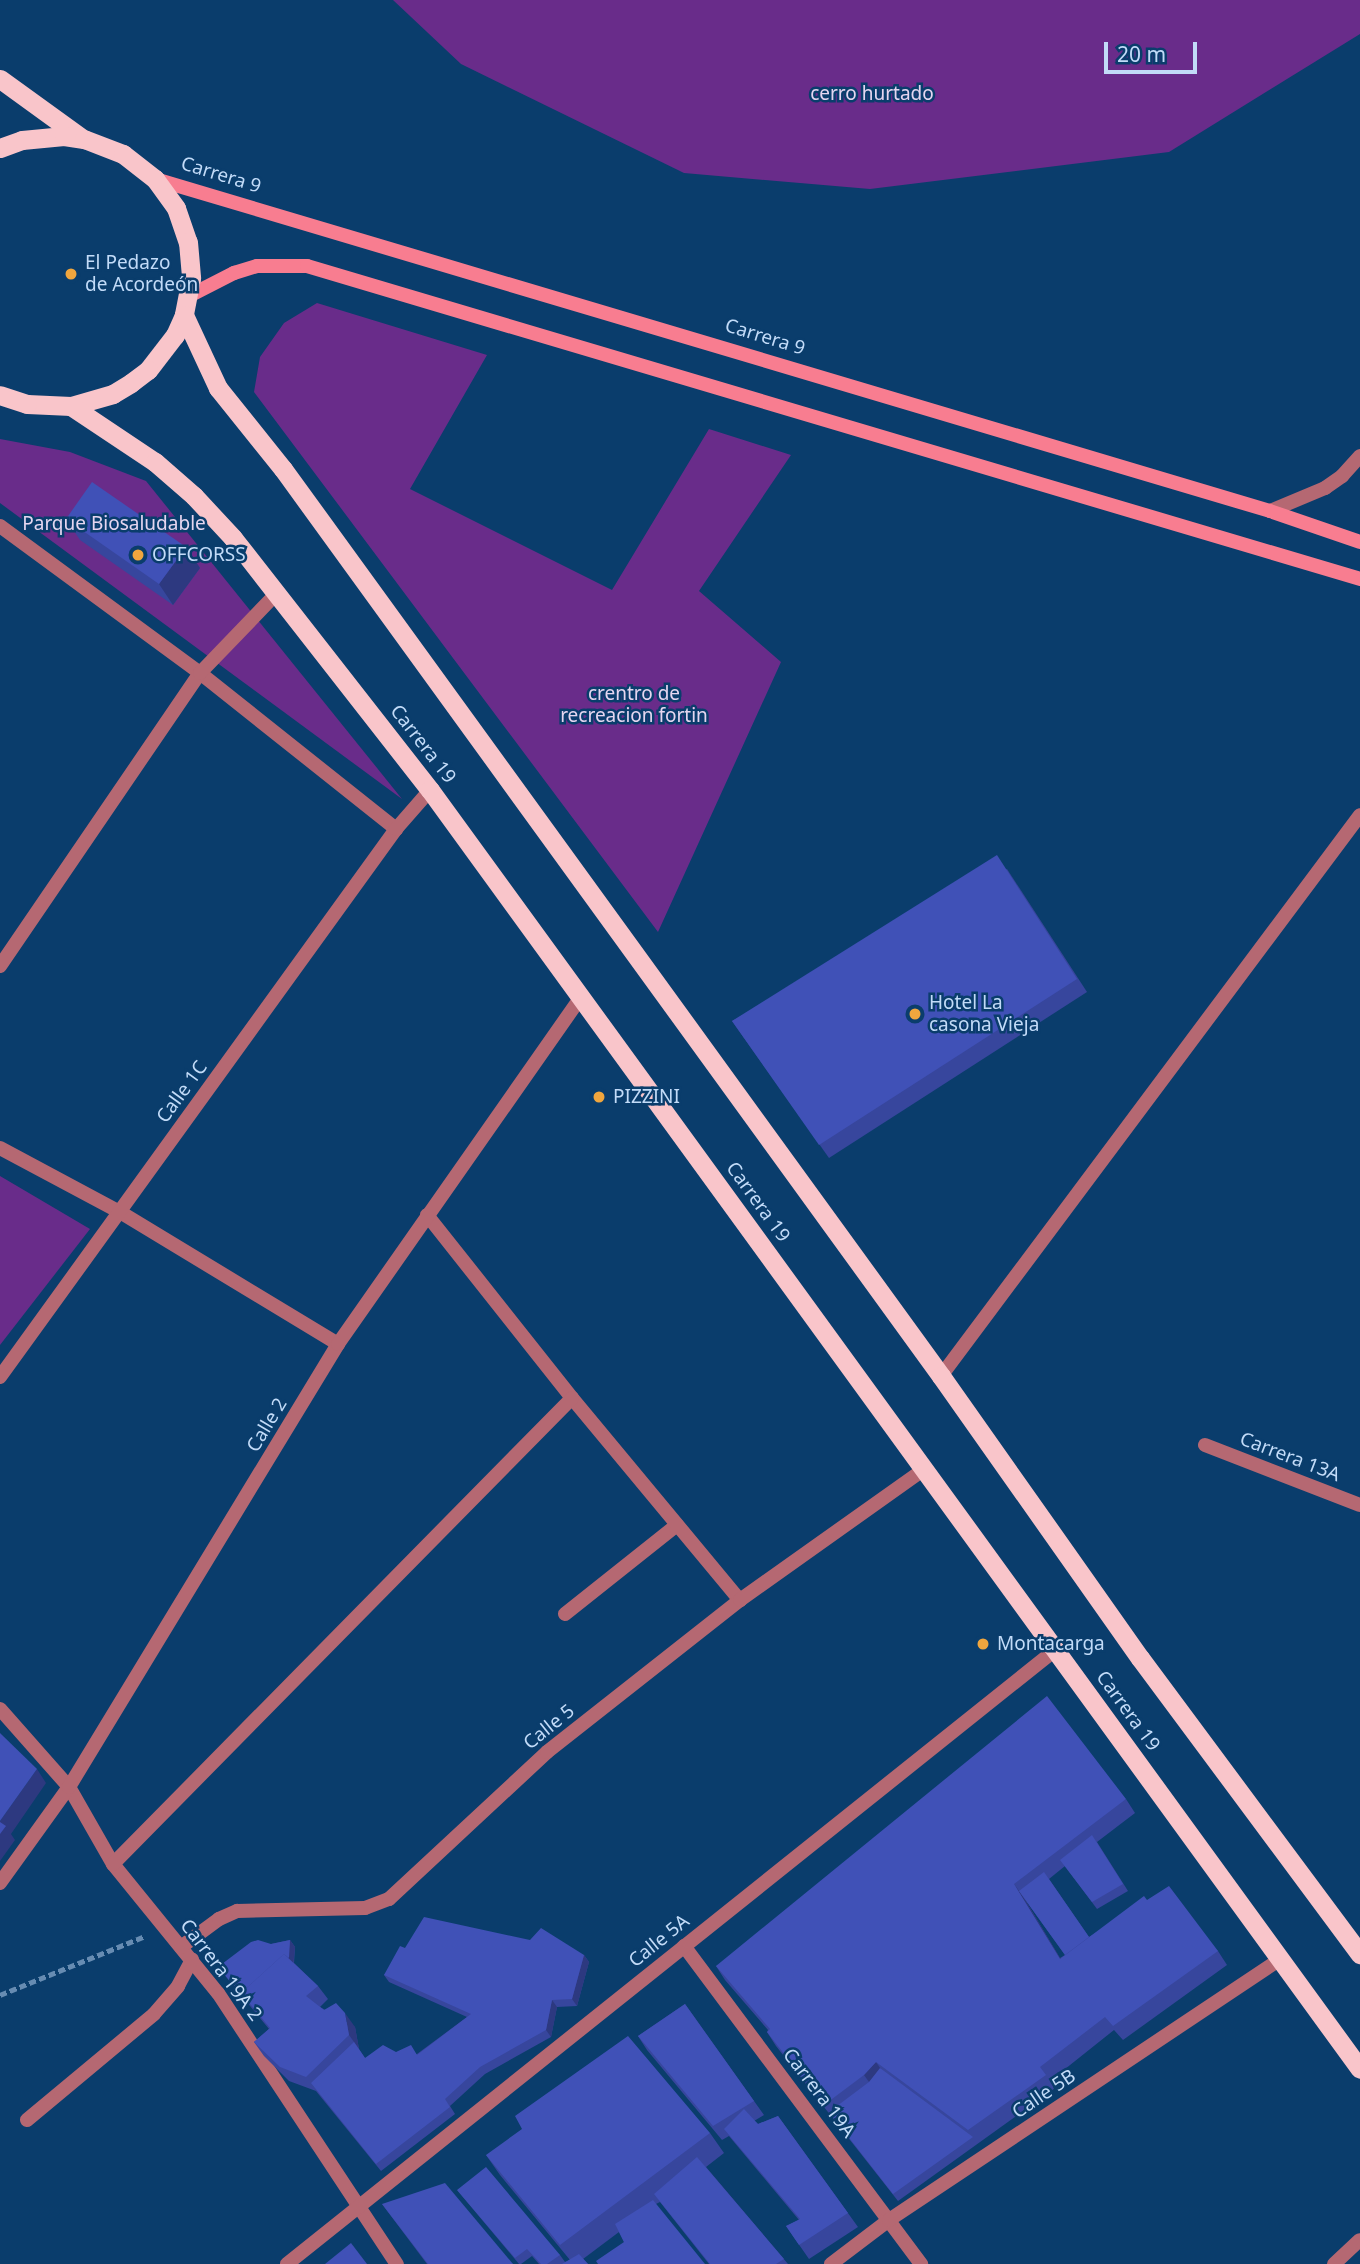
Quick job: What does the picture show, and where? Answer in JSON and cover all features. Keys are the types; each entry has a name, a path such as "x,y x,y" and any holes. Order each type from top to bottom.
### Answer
{"highway":[{"path":"0,79 84,139 123,154 155,179 176,208 188,242 191,278 184,315 175,335 148,370 113,394 71,406 27,404 0,395"},
{"path":"0,148 43,137 84,139"},
{"path":"184,315 218,388 283,469 941,1376 1140,1658 1360,1954"},
{"name":"Carrera 19","path":"71,406 176,477 233,538 430,790 1360,2069"}],"main road":[{"name":"Carrera 9","path":"155,179 1270,511 1360,542"},
{"path":"189,296 234,273 257,266 307,266 1360,579"}],"street":[{"path":"1270,511 1325,488 1342,476 1360,456"},
{"path":"2,531 200,673 396,829"},
{"path":"0,966 200,673 277,593"},
{"name":"Calle 1C","path":"0,1377 396,829 430,790"},
{"path":"941,1376 1360,815"},
{"name":"Calle 2","path":"0,1883 69,1787 338,1344 581,997"},
{"path":"0,1148 120,1212 338,1344"},
{"path":"427,1215 572,1398 740,1600"},
{"path":"113,1864 572,1398"},
{"name":"Carrera 13A","path":"1205,1445 1360,1505"},
{"name":"Calle 5","path":"181,1947 219,1919 237,1911 365,1908 389,1899 547,1752 740,1600 924,1469"},
{"path":"565,1614 677,1525"},
{"name":"Calle 5A","path":"287,2264 1055,1650"},
{"name":"Carrera 19A 2","path":"0,1709 69,1787 113,1864 218,1993 397,2264"},
{"name":"Carrera 19A","path":"684,1945 922,2264"},
{"name":"Calle 5B","path":"831,2264 889,2220 1280,1959"},
{"path":"27,2120 154,2014 178,1986 192,1960"},
{"path":"1334,2264 1360,2240"}],"path":[{"path":"0,1995 165,1928"}],"green space":[{"name":"cerro hurtado","path":"393,0 1360,0 1360,34 1169,152 870,189 684,173 461,64"},
{"name":"crentro de recreacion fortin","path":"317,303 487,355 410,489 612,590 709,429 791,455 699,591 781,662 658,932 254,392 260,357 284,323"},
{"name":"Parque Biosaludable","path":"0,439 70,452 146,481 402,799 0,503"},
{"path":"0,1176 90,1229 0,1345"}],"building":[{"path":"92,482 186,547 159,584 66,519"},
{"name":"Hotel La casona Vieja","path":"997,855 1077,979 819,1145 732,1021"},
{"path":"1047,1696 1126,1799 1014,1884 1060,1959 1144,1896 1147,1900 1169,1886 1218,1951 1113,2026 1105,2017 1040,2067 1046,2075 968,2130 876,2062 864,2075 824,2105 767,2032 770,2029 716,1966"},
{"path":"0,1733 37,1769 0,1821"},
{"path":"0,1822 6,1826 0,1834"},
{"path":"1092,1835 1123,1884 1092,1902 1060,1860"},
{"path":"1044,1872 1089,1937 1065,1955 1019,1891"},
{"path":"424,1917 530,1940 541,1928 584,1955 572,1999 552,2000 546,2030 480,2067 445,2099 450,2107 376,2164 311,2083 354,2042 365,2058 383,2045 396,2052 411,2045 417,2055 471,2014 384,1975 400,1946 405,1948"},
{"path":"258,1940 271,1944 290,1940 289,1958 284,1954 241,1993 246,2000 218,1967 251,1942"},
{"path":"284,1954 318,1986 306,1996 324,2010 336,2003 345,2013 349,2035 306,2077 280,2067 254,2042 270,2028 241,1993"},
{"path":"685,2004 754,2101 713,2126 638,2036"},
{"path":"628,2036 710,2133 560,2245 486,2155 522,2129 515,2116"},
{"path":"880,2068 973,2137 893,2194 829,2112 869,2082"},
{"path":"744,2109 758,2124 778,2116 848,2213 799,2245 786,2226 800,2219 724,2129"},
{"path":"697,2157 784,2259 776,2264 710,2264 654,2194"},
{"path":"486,2167 560,2255 547,2264 541,2264 527,2249 515,2258 457,2190"},
{"path":"445,2183 513,2264 428,2264 382,2204"},
{"path":"653,2200 705,2264 598,2264 596,2261 624,2242 615,2224"},
{"path":"351,2243 367,2264 325,2264"},
{"path":"579,2254 588,2264 562,2264"}],"place":[{"name":"El Pedazo de Acordeón","path":"71,274"},
{"name":"OFFCORSS","path":"138,555"},
{"name":"Hotel La casona Vieja","path":"915,1014"},
{"name":"PIZZINI","path":"599,1097"},
{"name":"Montacarga","path":"983,1644"}]}
